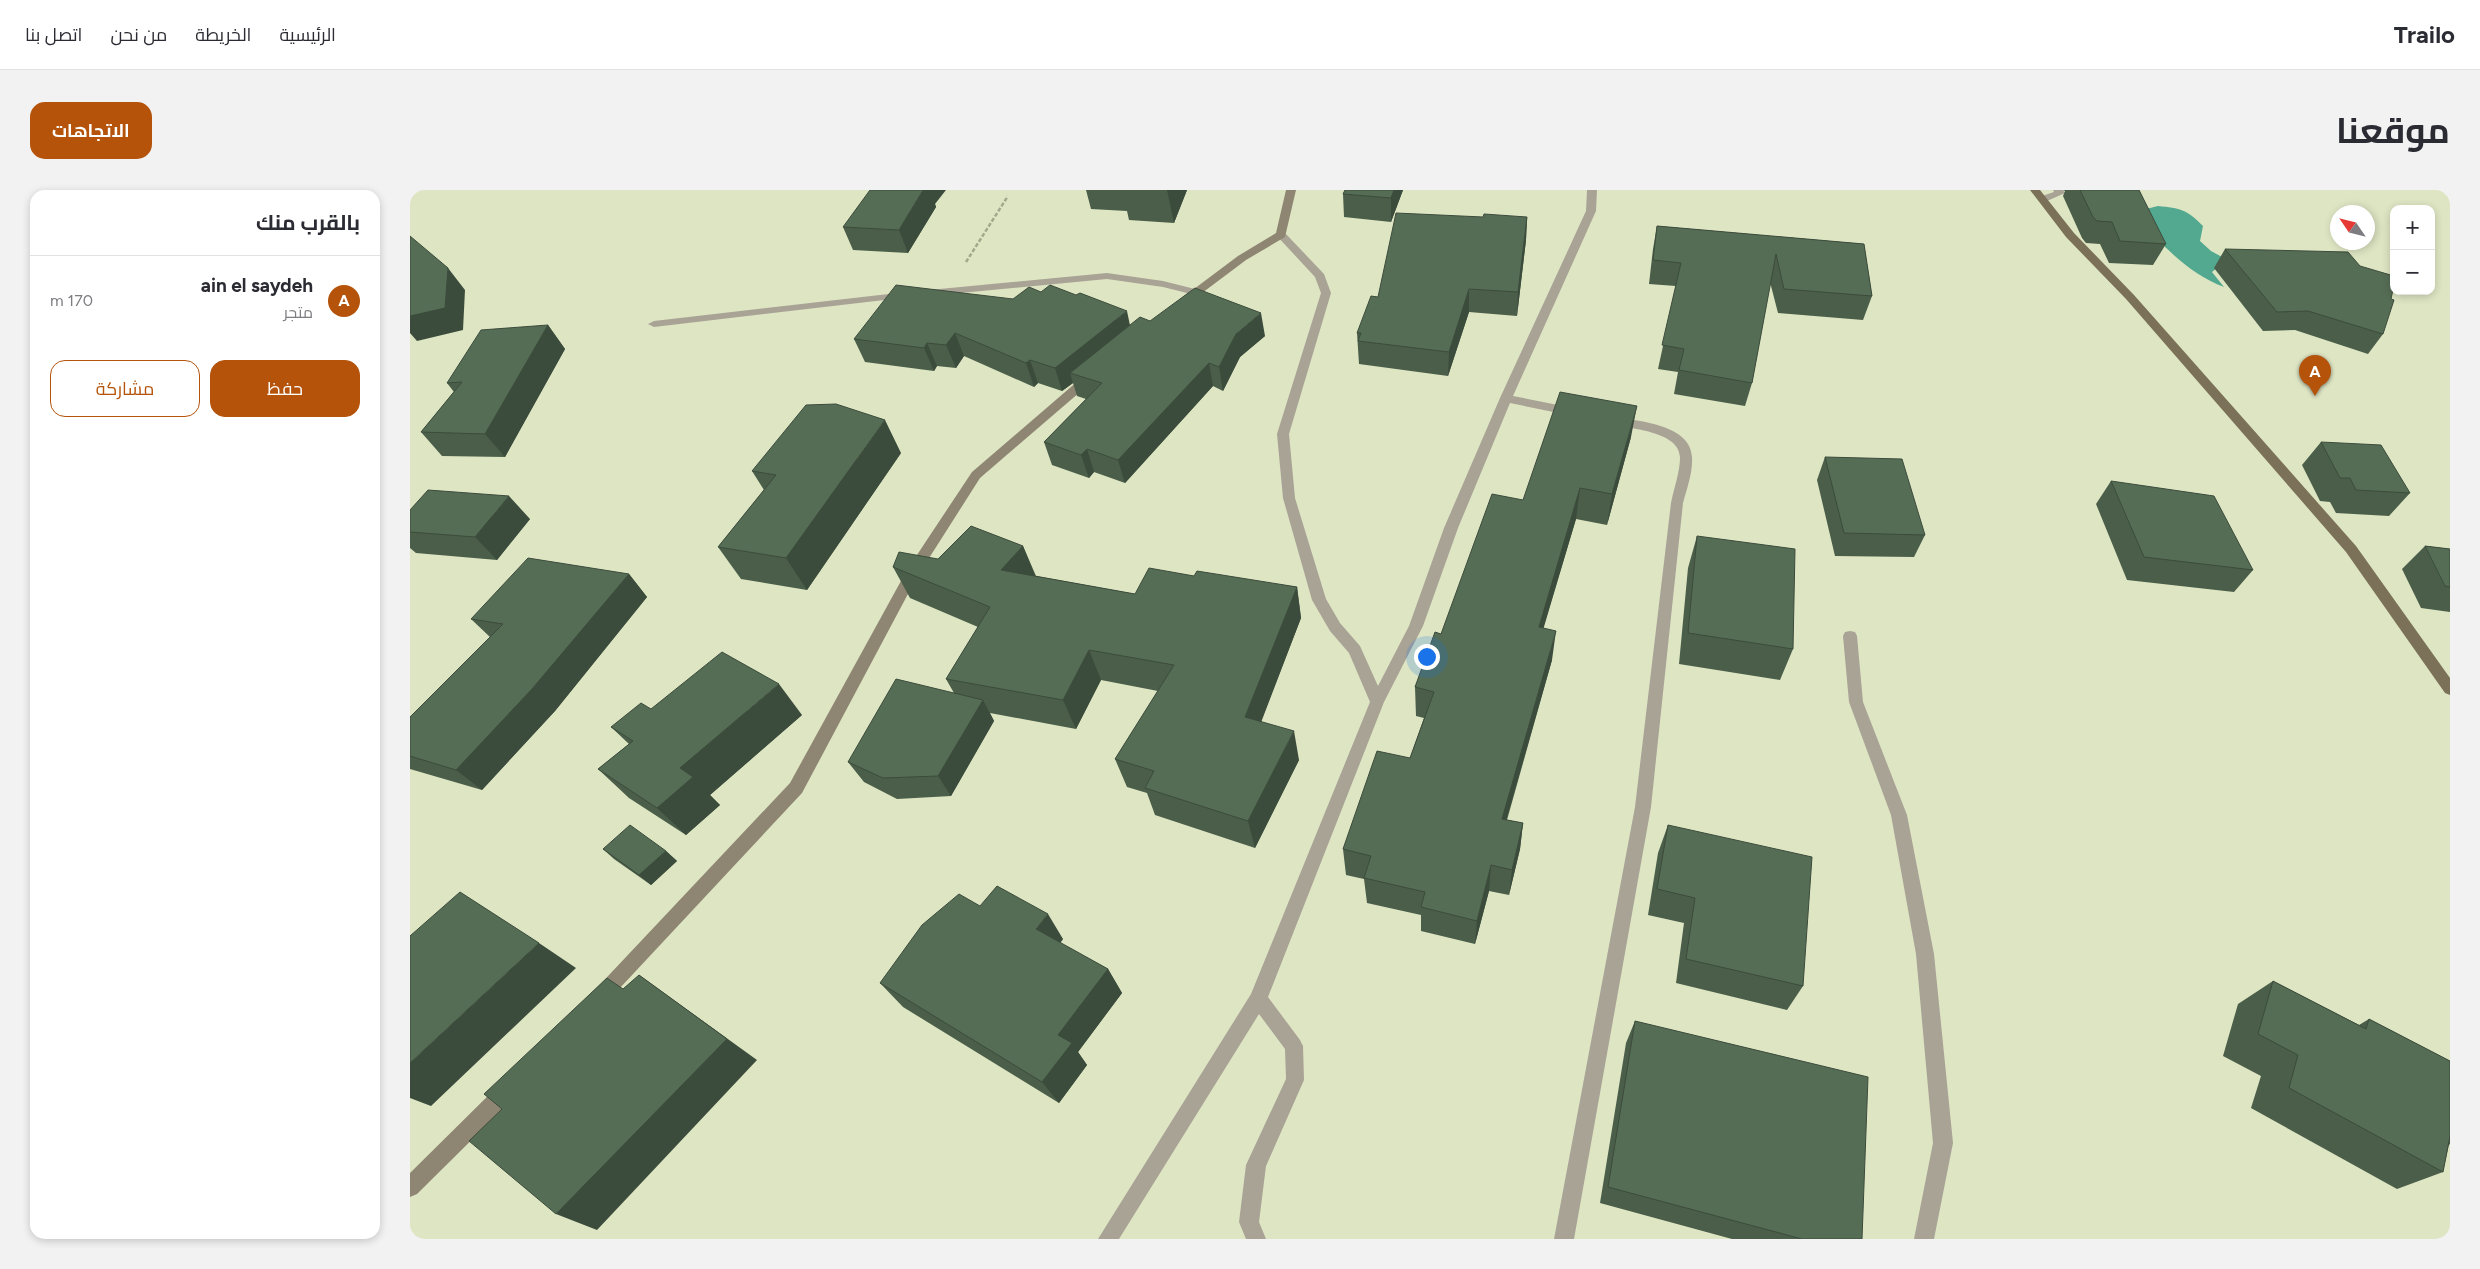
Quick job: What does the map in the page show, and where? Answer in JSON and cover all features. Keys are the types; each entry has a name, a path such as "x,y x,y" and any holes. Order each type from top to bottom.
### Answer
{"main road":[{"path":"1167,314 1242,258 1280,236 1291,190"},
{"path":"2039,194 2070,235 2130,297 2352,549 2450,688"},
{"path":"589,1008 796,788 912,574 976,475 1103,367"},
{"path":"410,1187 520,1077"}],"street":[{"path":"1108,1239 1258,999 1377,702 1416,626 1451,528 1506,398 1591,211 1592,190"},
{"path":"2039,194 2060,193 2058,190"},
{"path":"1280,236 1320,276 1326,293 1283,434 1289,498 1319,600 1334,627 1355,650 1377,702"},
{"path":"654,324 1107,276 1163,284 1195,292"},
{"path":"1506,398 1584,414"},
{"path":"1564,1239 1643,807 1677,503 1687,455 1679,440 1662,431 1604,418"},
{"path":"1850,636 1856,702 1899,815 1925,954 1943,1143 1924,1239"},
{"path":"1256,1239 1249,1222 1256,1165 1295,1080 1294,1046 1258,999"}],"path":[{"path":"946,292 1008,196"}],"water":[{"path":"2158,206 2178,209 2193,216 2203,226 2200,241 2211,251 2235,264 2223,263 2212,272 2224,287 2198,274 2187,266 2166,248 2136,217 2142,210"}],"building":[{"path":"870,190 923,190 899,230 843,227"},
{"path":"1345,190 1394,190 1391,198 1343,194"},
{"path":"2080,190 2139,190 2166,244 2120,241 2112,222 2097,221 2093,217"},
{"path":"1396,213 1483,217 1484,214 1527,217 1518,292 1469,289 1449,352 1358,341 1361,333 1357,333 1371,296 1378,297"},
{"path":"1657,226 1864,244 1872,296 1784,289 1776,254 1752,383 1679,370 1684,349 1662,345 1681,263 1653,260"},
{"path":"410,236 448,268 445,308 410,316"},
{"path":"2225,249 2348,252 2360,266 2390,275 2390,295 2392,295 2391,299 2394,300 2383,334 2308,311 2277,312"},
{"path":"896,285 1013,299 1029,287 1041,292 1050,285 1076,295 1080,293 1127,311 1055,368 1030,360 1026,363 955,333 946,345 927,343 924,348 854,339"},
{"path":"1195,288 1261,313 1236,334 1219,367 1209,363 1118,460 1087,449 1081,455 1044,442 1102,383 1070,373 1140,317 1150,321"},
{"path":"548,325 485,434 421,432 462,382 447,383 481,330"},
{"path":"1560,392 1637,406 1612,494 1580,488 1539,627 1556,631 1502,819 1523,823 1512,870 1491,865 1477,921 1421,907 1425,892 1364,878 1371,856 1343,849 1377,751 1410,758 1434,692 1415,687 1435,632 1441,634 1492,494 1523,500"},
{"path":"836,404 885,420 786,558 718,547 776,475 752,471 806,405"},
{"path":"2321,442 2381,445 2410,493 2356,490 2350,478 2340,478"},
{"path":"1825,457 1902,459 1925,535 1844,533"},
{"path":"2111,481 2214,496 2253,570 2144,557"},
{"path":"428,490 509,496 475,537 410,532 410,510"},
{"path":"971,526 1023,546 1001,570 1135,594 1149,568 1194,576 1197,571 1297,587 1245,717 1294,731 1248,821 1145,788 1154,771 1115,759 1174,665 1089,650 1063,700 946,679 990,607 893,567 899,552 938,559"},
{"path":"1697,536 1795,549 1793,649 1688,633"},
{"path":"2425,546 2450,549 2450,587 2445,586"},
{"path":"528,558 629,574 532,689 456,770 410,756 410,717 503,624 471,619"},
{"path":"722,652 779,684 680,768 693,777 657,808 598,769 633,741 611,727 641,703 651,709"},
{"path":"896,679 983,700 938,776 883,778 848,762"},
{"path":"630,825 666,851 639,875 603,849"},
{"path":"1668,825 1812,857 1803,986 1686,959 1695,898 1657,889"},
{"path":"997,886 1048,914 1036,929 1108,969 1058,1035 1072,1043 1042,1082 880,983 922,925 959,894 980,906"},
{"path":"460,892 539,943 410,1063 410,936"},
{"path":"639,975 727,1039 556,1214 469,1141 502,1109 484,1094 607,978 623,989"},
{"path":"2273,981 2366,1029 2369,1019 2450,1061 2450,1136 2443,1172 2289,1088 2298,1055 2258,1034"},
{"path":"1635,1021 1868,1077 1862,1239 1802,1239 1608,1187"}],"place":[{"name":"ain el saydeh","path":"2315,396"}]}
